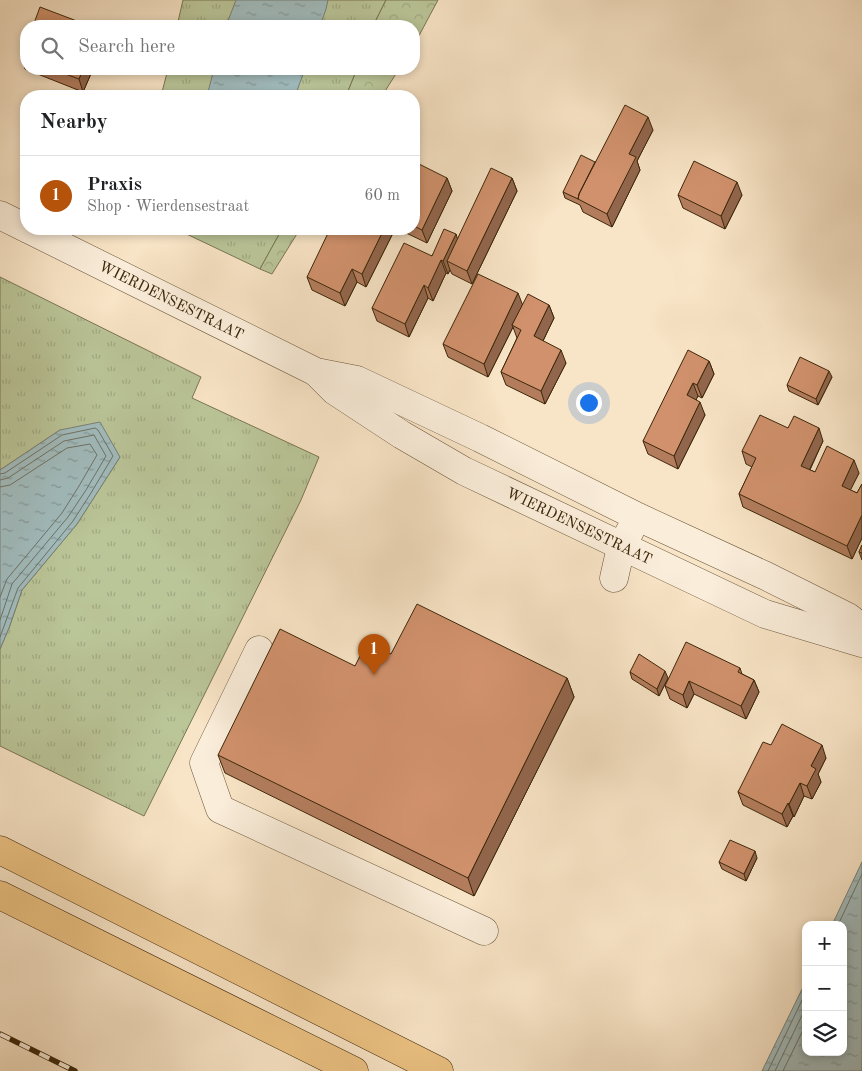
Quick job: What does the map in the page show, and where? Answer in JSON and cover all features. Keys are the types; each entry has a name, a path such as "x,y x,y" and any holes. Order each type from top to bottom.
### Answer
{"main road":[{"path":"0,850 439,1071"},
{"path":"0,895 354,1071"}],"street":[{"name":"WIERDENSESTRAAT","path":"0,215 20,225"},
{"name":"WIERDENSESTRAAT","path":"41,235 316,372 357,380 489,442 638,517 848,616 862,628"},
{"name":"WIERDENSESTRAAT","path":"316,372 335,391 402,435 456,467 765,614 862,643"},
{"path":"614,578 621,547 638,517"},
{"path":"259,650 204,763 220,808 484,931"}],"green space":[{"path":"183,0 386,0 376,20 178,20"},
{"path":"386,0 438,0 420,34 420,20 376,20"},
{"path":"166,75 355,75 348,90 163,90"},
{"path":"355,75 395,75 386,90 348,90"},
{"path":"189,235 279,235 260,269"},
{"path":"279,235 296,235 272,274 260,269"},
{"path":"0,277 201,377 192,398 319,457 301,500 144,816 0,746 0,649 22,590 77,524 120,457 60,430 0,470"}],"water":[{"path":"236,0 328,0 322,20 228,20"},
{"path":"212,75 303,75 297,90 209,90"},
{"path":"100,422 120,457 77,524 22,590 0,649 0,470 60,430"},
{"path":"862,862 862,1071 762,1071 802,989 802,1056 847,1056 847,921 834,921"}],"building":[{"path":"40,7 74,20 35,20"},
{"path":"68,75 81,75 79,79"},
{"path":"625,105 648,117 629,154 636,157 607,214 578,199"},
{"path":"581,155 595,162 578,199 563,192"},
{"path":"694,161 737,182 721,216 678,195"},
{"path":"420,164 447,178 422,230 420,229"},
{"path":"491,168 512,178 467,271 447,261"},
{"path":"444,229 456,234 428,288 424,285 405,324 372,308 404,243 432,256"},
{"path":"327,235 381,235 362,274 352,269 340,293 307,277"},
{"path":"478,274 518,293 484,364 443,344"},
{"path":"528,294 549,305 534,336 561,350 541,391 501,372 521,330 512,325"},
{"path":"688,350 709,361 697,385 693,383 687,395 700,402 674,456 643,441"},
{"path":"800,357 829,371 816,399 787,385"},
{"path":"760,415 788,428 794,416 819,428 801,466 815,472 827,446 854,460 842,486 857,493 862,484 862,515 847,546 739,494 756,458 742,451"},
{"path":"417,604 567,678 468,878 218,755 280,629 355,666 367,642 391,654"},
{"path":"686,642 740,668 738,672 754,680 741,706 689,681 683,695 665,686"},
{"path":"639,654 665,671 657,689 630,672"},
{"path":"782,724 822,745 811,766 816,769 807,786 800,783 782,814 738,792 763,742 771,745"},
{"path":"730,840 755,851 744,874 719,862"}],"railway":[{"path":"0,1034 75,1071"}],"place":[{"name":"Praxis","path":"374,675"}]}
